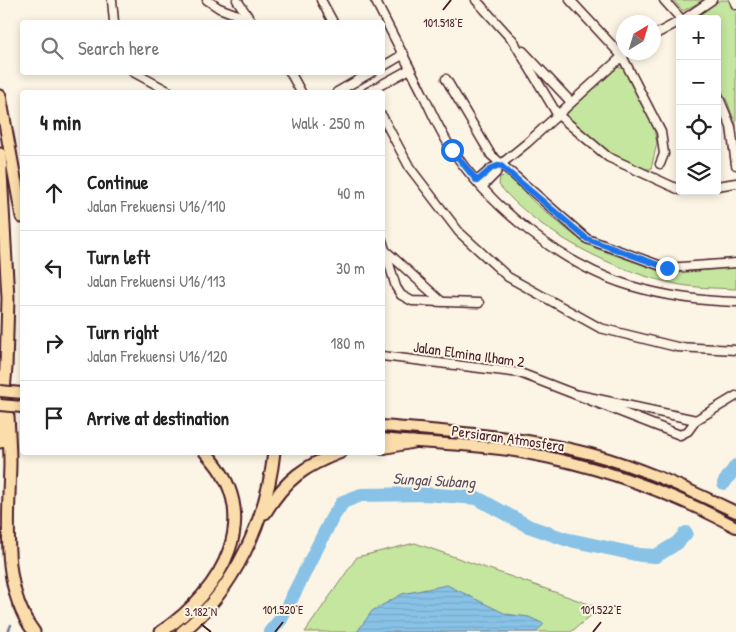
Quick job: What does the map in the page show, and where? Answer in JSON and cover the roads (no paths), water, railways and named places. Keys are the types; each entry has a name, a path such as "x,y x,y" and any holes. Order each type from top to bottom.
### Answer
{"highway":[{"path":"0,96 20,206"},
{"path":"0,154 8,298 6,367 0,442"},
{"path":"6,367 10,463 3,556 5,582 10,600 21,618 34,632"},
{"path":"385,447 413,442"},
{"path":"160,632 199,601 229,554 234,533 235,505 228,483 217,464 208,455"},
{"path":"182,632 199,618 228,583 254,529 270,484 274,455"},
{"path":"254,529 289,479 315,462 333,455"}],"main road":[{"path":"0,391 20,392"},
{"path":"0,405 20,407"},
{"name":"Persiaran Atmosfera","path":"385,426 489,435 532,441 592,454 646,473 736,512"},
{"name":"Persiaran Atmosfera","path":"385,439 524,452 590,467 631,481 736,527"}],"street":[{"path":"112,0 114,20"},
{"path":"207,0 219,8 249,20"},
{"path":"236,0 251,20"},
{"path":"321,0 332,20"},
{"path":"374,0 404,54 444,137 480,184 508,214 543,240 596,272 631,286 671,295 736,302"},
{"path":"476,0 570,102"},
{"path":"570,0 616,46"},
{"path":"664,0 678,15"},
{"path":"690,15 712,0"},
{"path":"734,0 736,5"},
{"path":"661,31 676,23"},
{"path":"512,39 557,114 608,157 676,188"},
{"path":"385,64 404,54"},
{"path":"480,184 496,173 500,165 527,143 617,60"},
{"path":"627,60 661,132 664,154 660,164"},
{"path":"373,90 410,69"},
{"path":"139,75 166,90"},
{"path":"292,75 300,90"},
{"path":"340,90 361,75"},
{"path":"446,78 491,155 500,165 587,239 667,268 736,263"},
{"path":"721,103 731,127 736,165"},
{"path":"385,122 410,168 459,232 508,277 600,328 677,347 736,350"},
{"path":"721,185 736,183"},
{"path":"385,249 441,301"},
{"path":"385,249 396,287 401,295 412,301 479,303"},
{"name":"Jalan Elmina Ilham 2","path":"385,356 520,374 680,435 688,431 696,420 736,396"},
{"name":"Jalan Elmina Ilham 2","path":"579,395 696,420"}],"water":[{"path":"447,585 506,614 529,617 544,624 536,632 357,632 372,611 402,594"}],"waterway":[{"name":"Sungai Subang","path":"724,483 736,466"},
{"name":"Sungai Subang","path":"270,632 281,619 332,518 343,502 361,495 424,494 477,498 528,526 565,539 640,555 656,556 677,543 686,533"},
{"path":"8,632 11,625"}]}
